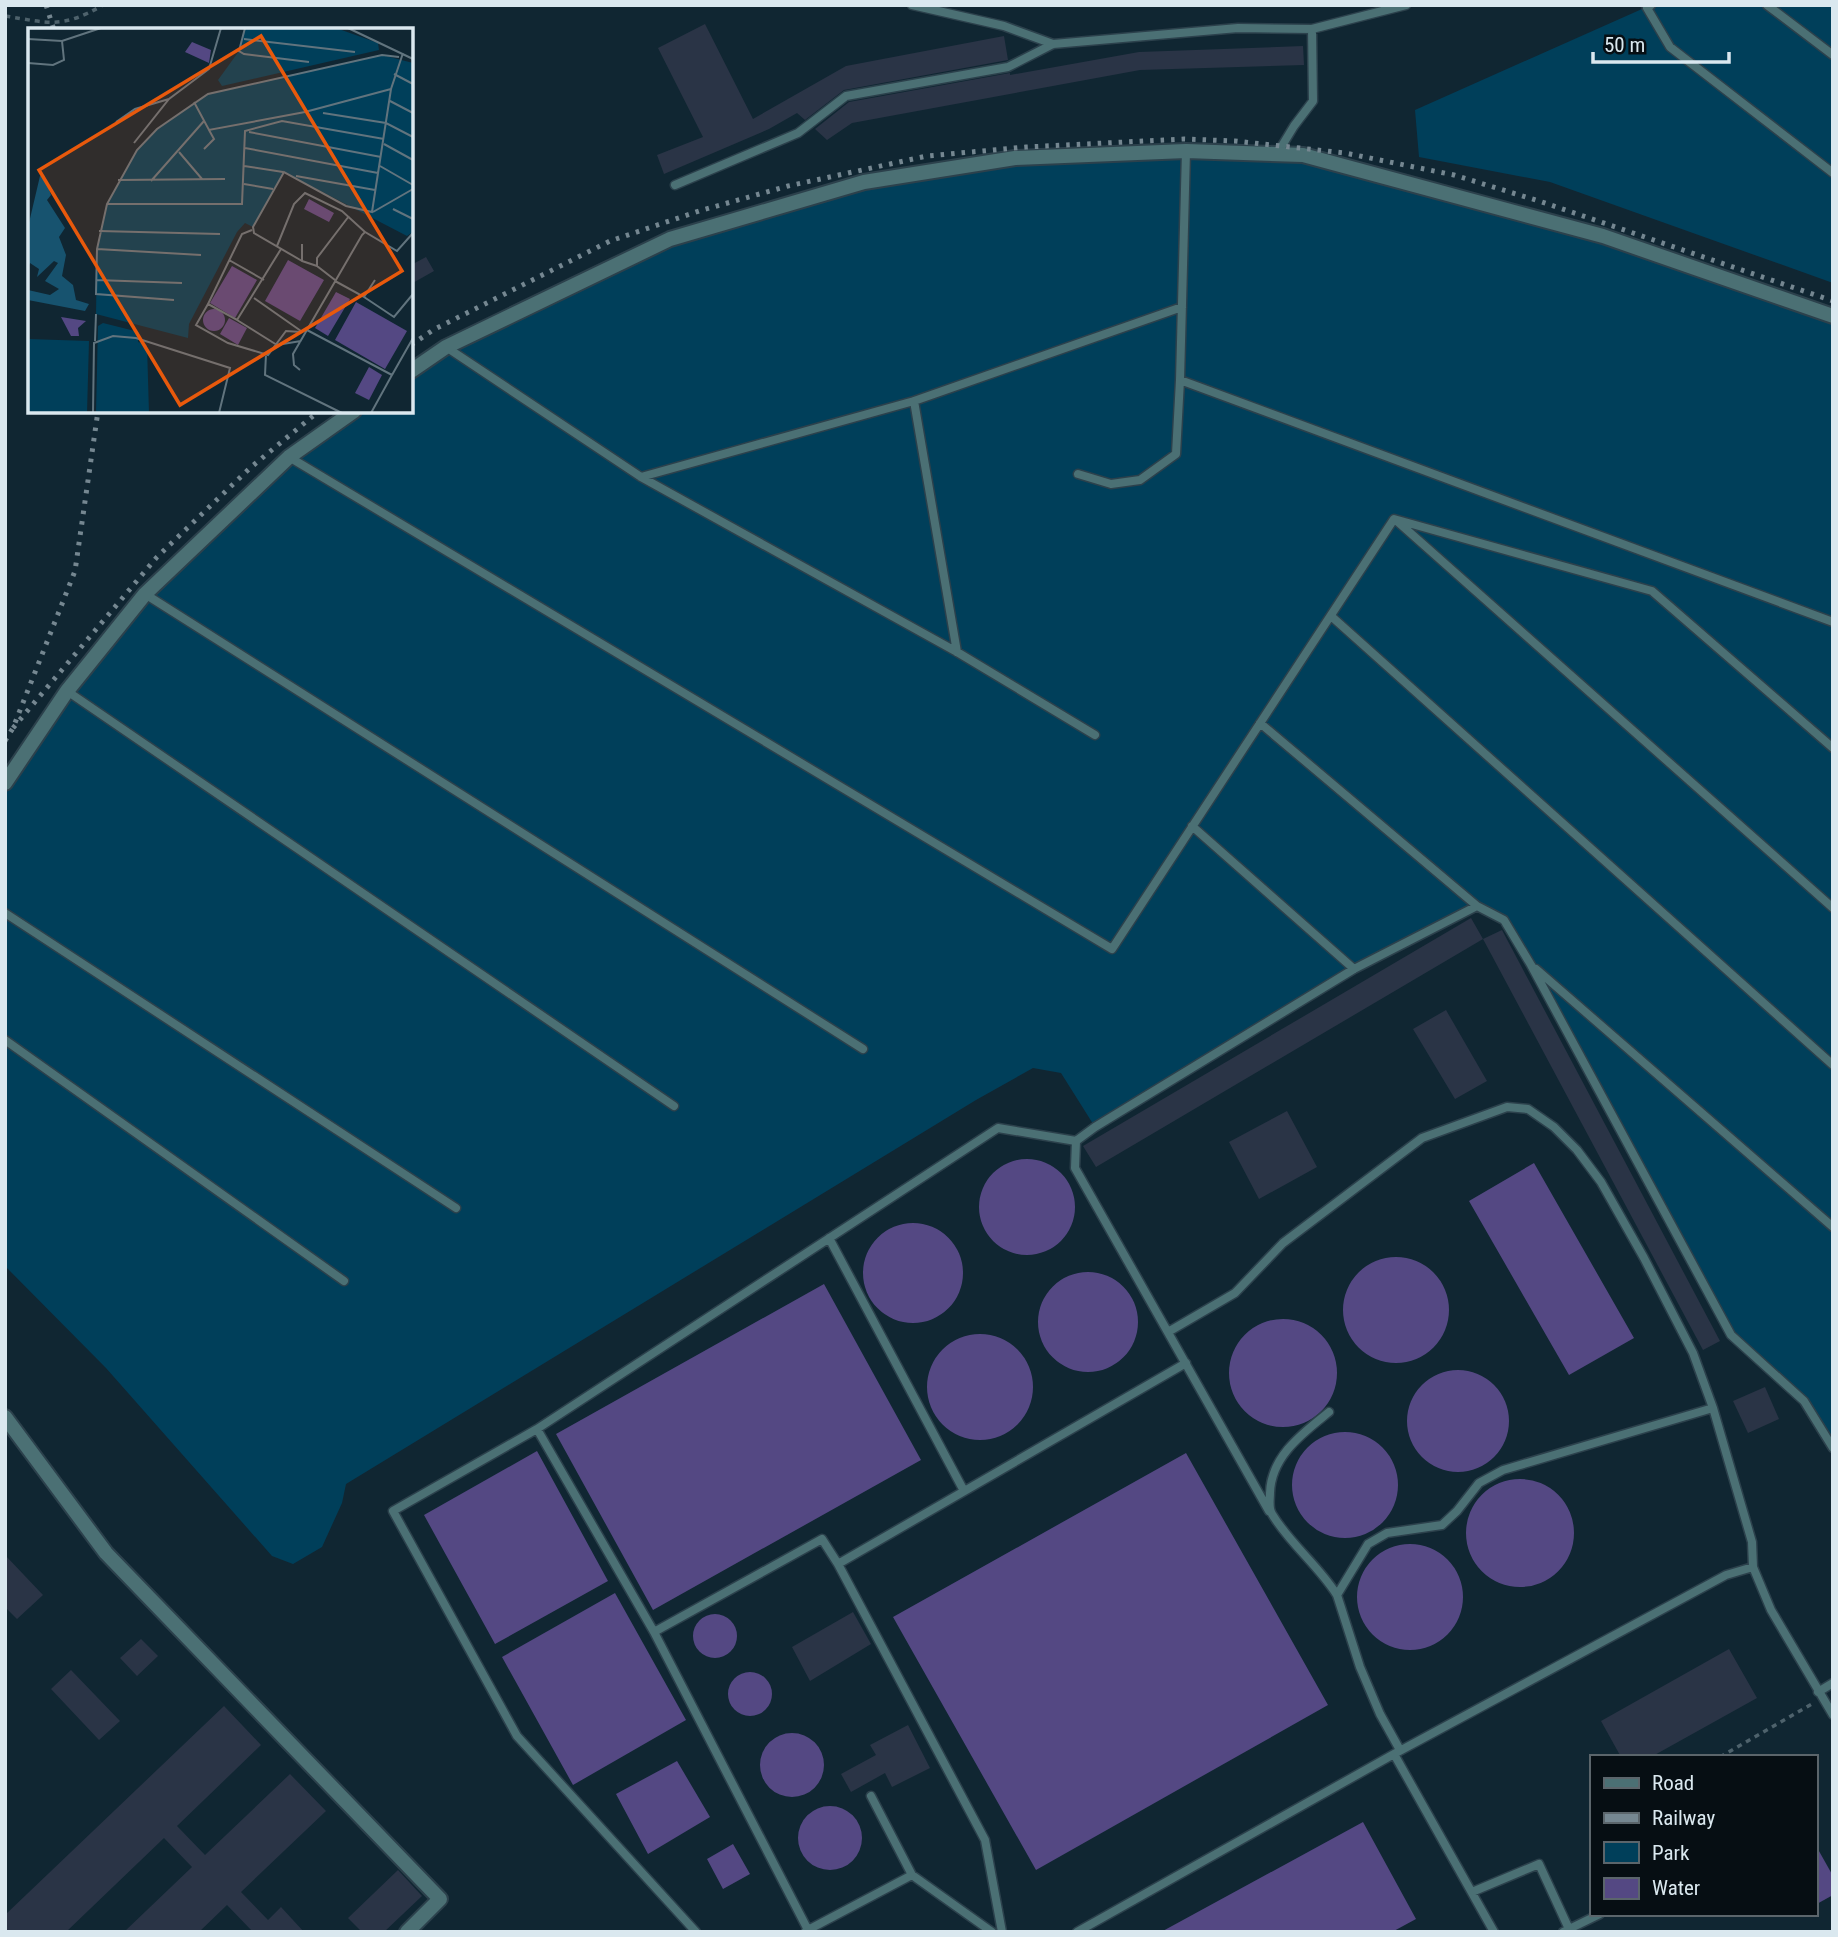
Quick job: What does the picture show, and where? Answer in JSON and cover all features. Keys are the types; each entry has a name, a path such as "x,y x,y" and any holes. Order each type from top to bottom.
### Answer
{"street":[{"path":"413,370 446,347 670,239 863,182 1015,158 1186,151 1303,155 1603,236 1833,316"},
{"path":"5,783 66,691 145,594 289,457 351,413"},
{"path":"5,1417 106,1553 440,1899 407,1932"}],"lane":[{"path":"912,5 1004,26 1053,44"},
{"path":"675,185 798,133 846,96 1008,66 1053,44 1238,28 1312,29 1406,5"},
{"path":"1651,5 1647,8 1670,47 1833,173"},
{"path":"1767,5 1833,55"},
{"path":"1277,155 1313,101 1312,29"},
{"path":"1078,474 1111,484 1140,480 1176,454 1181,380 1186,151"},
{"path":"641,477 914,401 1182,307"},
{"path":"446,347 641,477 957,652 1095,735"},
{"path":"1181,380 1833,622"},
{"path":"914,401 957,652"},
{"path":"289,457 1112,949 1395,519"},
{"path":"1395,519 1652,591 1833,748"},
{"path":"1395,519 1833,908"},
{"path":"145,594 863,1049"},
{"path":"1331,615 1833,1065"},
{"path":"66,691 674,1106"},
{"path":"1260,723 1477,906 1504,920 1731,1335 1804,1401 1833,1448"},
{"path":"1192,826 1354,969"},
{"path":"696,1932 517,1736 393,1511 537,1429 998,1128 1076,1141 1095,1126 1354,969 1477,906"},
{"path":"5,913 456,1208"},
{"path":"1531,965 1833,1227"},
{"path":"5,1040 344,1281"},
{"path":"1168,1332 1235,1293 1283,1243 1422,1138 1507,1107 1528,1109 1554,1127 1577,1150 1601,1182 1693,1353 1713,1408 1752,1542 1754,1567 1771,1610 1833,1715"},
{"path":"1076,1141 1075,1168 1269,1511 1337,1594 1360,1667 1397,1752 1494,1932"},
{"path":"830,1238 964,1491"},
{"path":"838,1564 1186,1363"},
{"path":"1337,1594 1368,1545 1387,1533 1442,1525 1479,1483 1503,1470 1713,1408"},
{"path":"1269,1511 1270,1482 1282,1456 1297,1437 1329,1412"},
{"path":"537,1429 654,1632 808,1931 912,1875"},
{"path":"654,1632 822,1539 838,1564 985,1840 1002,1932"},
{"path":"1077,1932 1397,1752 1726,1575 1754,1567"},
{"path":"1821,1695 1833,1682"},
{"path":"871,1796 912,1875 992,1932"},
{"path":"1472,1892 1539,1864 1566,1930 1596,1916"}],"path":[{"path":"5,16 53,24 81,18 103,5"},
{"path":"1723,1755 1821,1695"}],"green space":[{"path":"1651,5 1833,5 1833,283 1550,182 1419,157 1415,110"},
{"path":"1303,155 1603,236 1833,316 1833,1448 1804,1401 1731,1335 1504,920 1477,906 1354,969 1095,1127 1061,1073 1033,1068 976,1100 346,1484 342,1503 322,1547 293,1564 272,1556 106,1368 5,1266 5,783 145,594 289,457 351,413 413,413 413,370 670,239 864,182 1015,158"}],"water":[{"path":"1027,1159 1045,1163 1061,1173 1071,1189 1075,1207 1071,1225 1061,1241 1045,1251 1027,1255 1009,1251 993,1241 983,1225 979,1207 983,1189 993,1173 1009,1163"},
{"path":"1534,1163 1634,1338 1569,1375 1469,1201"},
{"path":"913,1223 941,1231 955,1245 963,1273 955,1301 941,1315 913,1323 885,1315 871,1301 863,1273 871,1245 885,1231"},
{"path":"1396,1257 1416,1261 1433,1273 1445,1290 1449,1310 1445,1330 1433,1347 1416,1359 1396,1363 1376,1359 1359,1347 1347,1330 1343,1310 1347,1290 1359,1273 1376,1261"},
{"path":"1088,1272 1107,1276 1123,1287 1134,1303 1138,1322 1134,1341 1123,1357 1107,1368 1088,1372 1069,1368 1053,1357 1042,1341 1038,1322 1042,1303 1053,1287 1069,1276"},
{"path":"824,1284 921,1460 653,1610 556,1434"},
{"path":"1283,1319 1304,1323 1321,1335 1333,1352 1337,1373 1333,1394 1321,1411 1304,1423 1283,1427 1262,1423 1245,1411 1233,1394 1229,1373 1233,1352 1245,1335 1262,1323"},
{"path":"980,1334 1000,1338 1018,1349 1029,1367 1033,1387 1029,1407 1018,1425 1000,1436 980,1440 960,1436 942,1425 931,1407 927,1387 931,1367 942,1349 960,1338"},
{"path":"1458,1370 1478,1374 1494,1385 1505,1401 1509,1421 1505,1441 1494,1457 1478,1468 1458,1472 1438,1468 1422,1457 1411,1441 1407,1421 1411,1401 1422,1385 1438,1374"},
{"path":"1345,1432 1365,1436 1383,1447 1394,1465 1398,1485 1394,1505 1383,1523 1365,1534 1345,1538 1325,1534 1307,1523 1296,1505 1292,1485 1296,1465 1307,1447 1325,1436"},
{"path":"537,1451 608,1581 495,1644 424,1515"},
{"path":"1186,1453 1328,1705 1036,1870 893,1617"},
{"path":"1520,1479 1541,1483 1558,1495 1570,1512 1574,1533 1570,1554 1558,1571 1541,1583 1520,1587 1499,1583 1482,1571 1470,1554 1466,1533 1470,1512 1482,1495 1499,1483"},
{"path":"1410,1544 1430,1548 1448,1559 1459,1577 1463,1597 1459,1617 1448,1635 1430,1646 1410,1650 1390,1646 1372,1635 1361,1617 1357,1597 1361,1577 1372,1559 1390,1548"},
{"path":"615,1593 686,1720 573,1785 502,1657"},
{"path":"715,1614 724,1615 731,1620 736,1627 736,1645 731,1652 724,1657 715,1658 706,1657 699,1652 694,1645 693,1636 694,1627 699,1620 706,1615"},
{"path":"750,1672 759,1673 766,1678 771,1685 771,1703 766,1710 759,1715 750,1716 741,1715 734,1710 729,1703 728,1694 729,1685 734,1678 741,1673"},
{"path":"792,1733 810,1739 818,1747 824,1765 818,1783 810,1791 792,1797 774,1791 766,1783 760,1765 766,1747 774,1739"},
{"path":"677,1761 710,1817 648,1854 616,1794"},
{"path":"830,1806 848,1812 856,1820 862,1838 856,1856 848,1864 830,1870 812,1864 804,1856 798,1838 804,1820 812,1812"},
{"path":"1363,1822 1416,1919 1392,1932 1161,1932"},
{"path":"733,1844 750,1874 723,1889 707,1859"},
{"path":"1817,1848 1833,1876 1833,1895 1817,1904"}],"building":[{"path":"705,24 753,119 846,66 1004,36 1008,60 844,90 805,120 797,113 769,129 664,174 657,155 703,137 658,48"},
{"path":"1303,46 1304,65 1140,70 852,123 827,140 815,129 849,102 1010,73 1139,52"},
{"path":"426,257 434,271 413,283 413,264"},
{"path":"1471,918 1483,939 1096,1167 1083,1146"},
{"path":"1502,930 1720,1341 1703,1350 1483,939"},
{"path":"1446,1010 1487,1081 1455,1099 1413,1029"},
{"path":"1287,1111 1317,1167 1259,1199 1229,1142"},
{"path":"1765,1387 1779,1419 1748,1433 1733,1401"},
{"path":"5,1555 43,1595 17,1619 5,1607"},
{"path":"853,1612 871,1644 810,1681 792,1647"},
{"path":"141,1639 158,1656 137,1676 120,1658"},
{"path":"1729,1649 1757,1698 1655,1755 1620,1755 1601,1721"},
{"path":"71,1670 120,1721 99,1740 51,1689"},
{"path":"224,1706 261,1745 177,1826 205,1855 290,1774 326,1811 241,1892 268,1920 281,1907 304,1932 253,1932 227,1905 199,1932 124,1932 192,1867 164,1838 66,1932 5,1932 5,1915"},
{"path":"908,1725 930,1768 892,1787 885,1773 851,1792 841,1774 876,1755 870,1745"},
{"path":"398,1870 422,1896 384,1932 362,1932 348,1918"}],"railway":[{"path":"46,5 53,28"},
{"path":"413,344 433,330 610,241 699,211 788,186 927,156 1026,147 1184,139 1235,141 1345,153 1454,175 1539,201 1833,301"},
{"path":"5,741 13,728 75,571 98,413"},
{"path":"13,728 157,557 250,468 317,413"}]}
